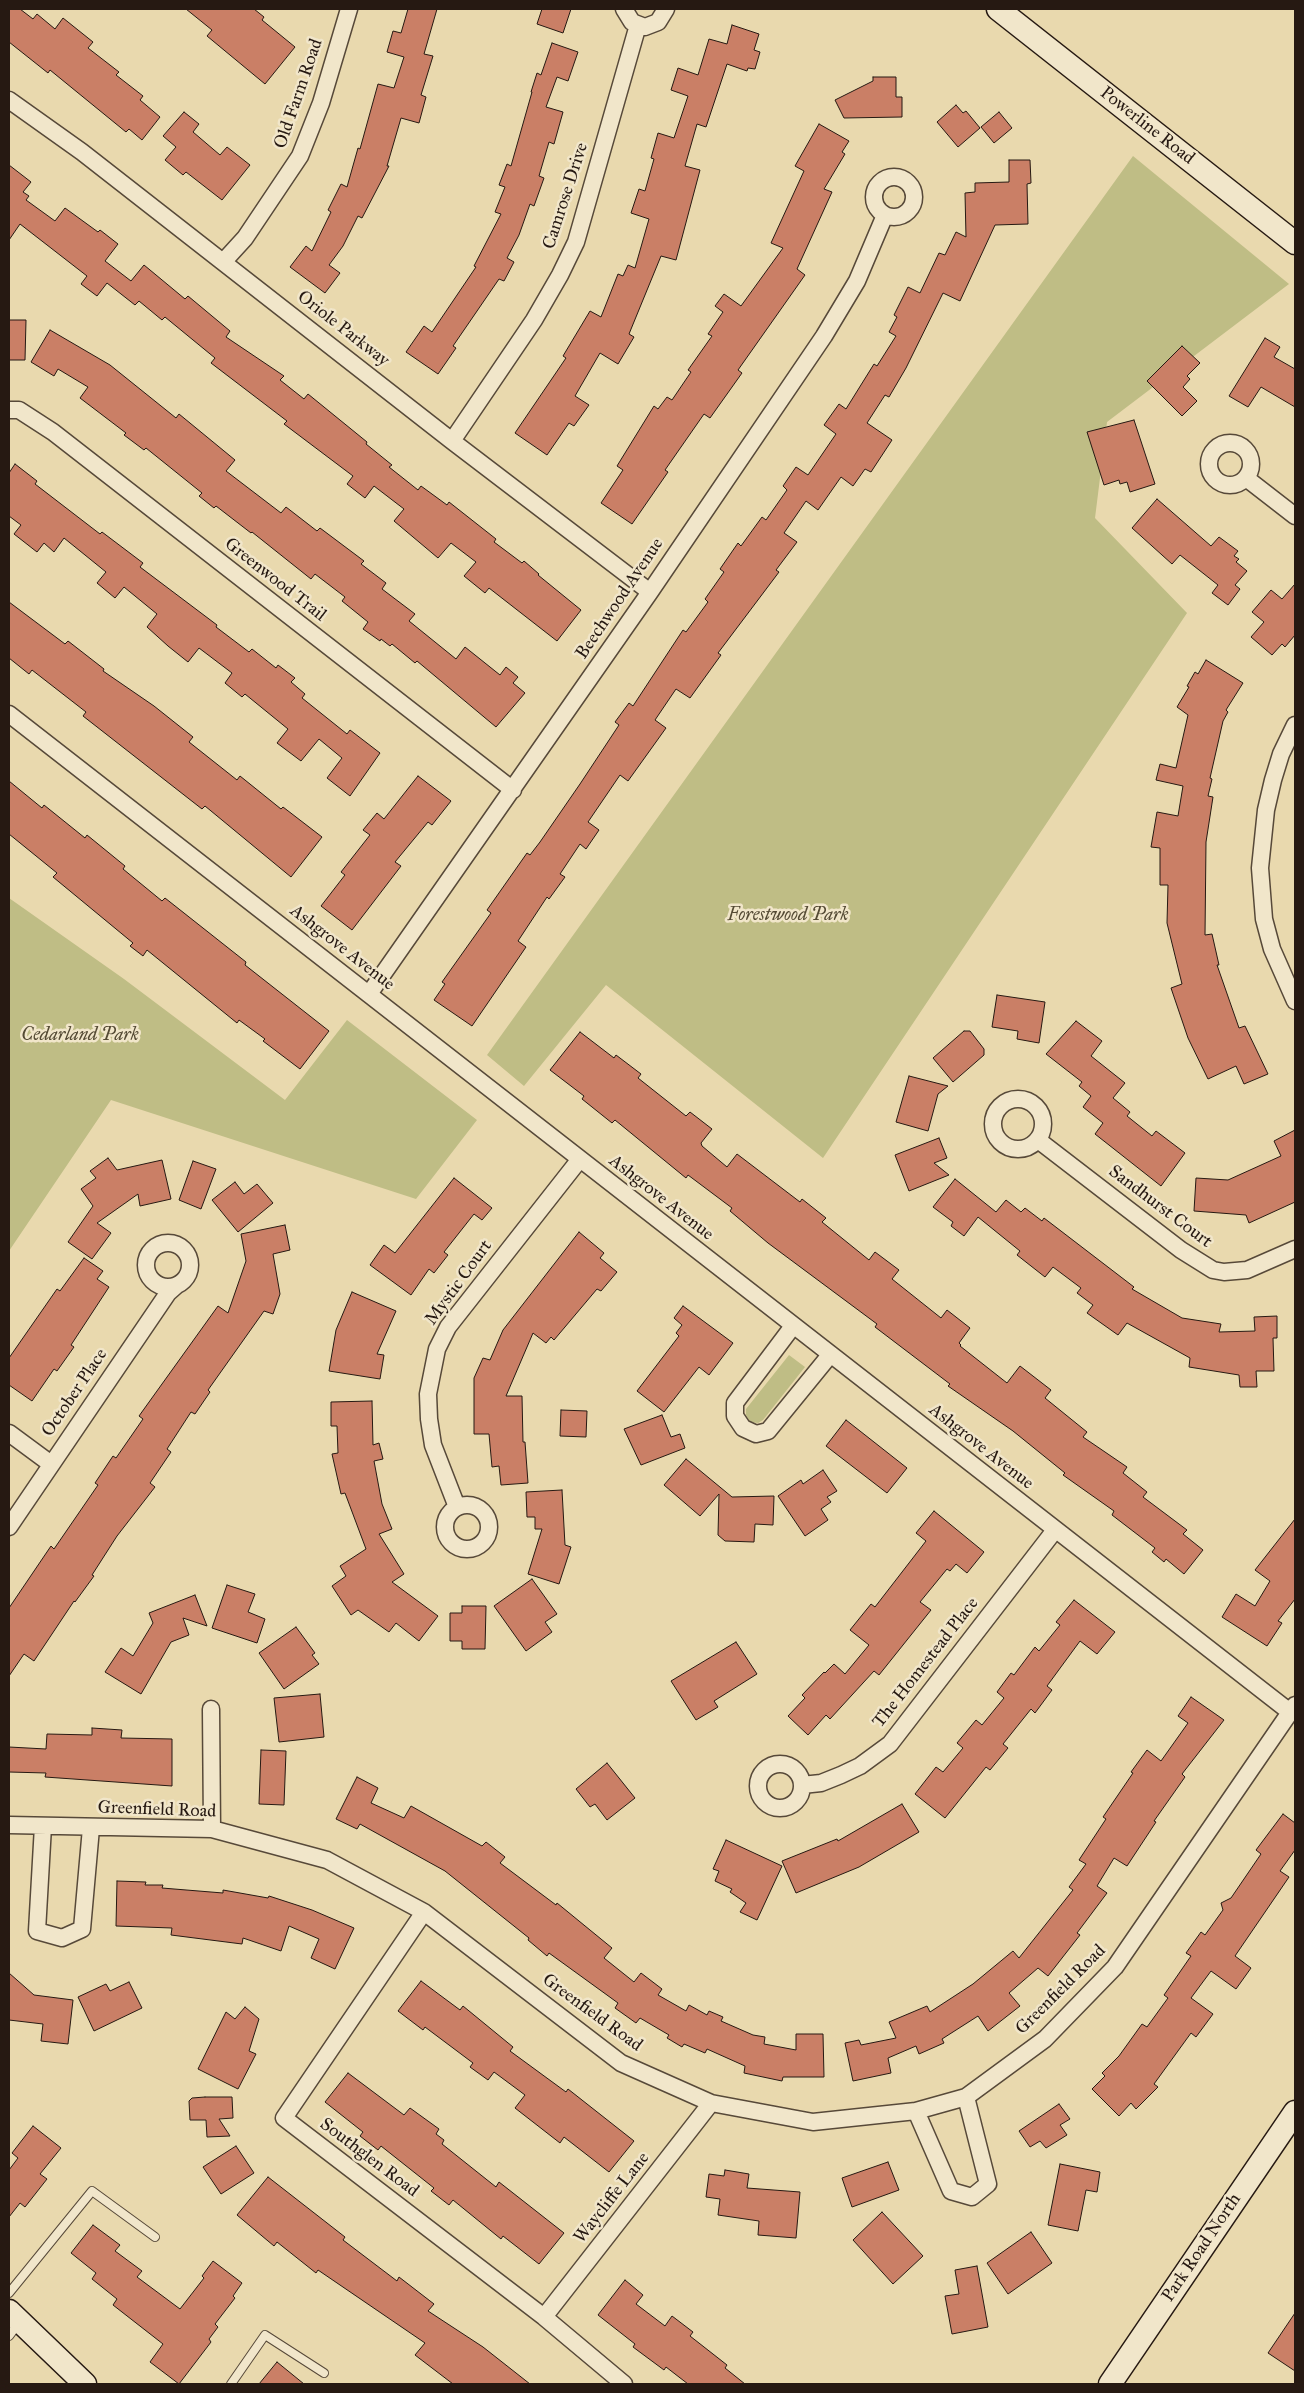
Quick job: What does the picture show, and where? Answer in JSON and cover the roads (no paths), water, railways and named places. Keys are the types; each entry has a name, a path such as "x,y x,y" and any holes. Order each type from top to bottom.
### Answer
{"main road":[{"name":"Powerline Road","path":"998,9 1295,243"},
{"name":"Park Road North","path":"1110,2384 1295,2112"},
{"path":"13,2323 85,2384"}],"street":[{"name":"Old Farm Road","path":"224,261 245,238 300,156 321,103 347,9"},
{"path":"624,9 627,16 638,25 652,26 658,22 666,9"},
{"name":"Camrose Drive","path":"452,441 534,320 560,275 576,242 638,25"},
{"name":"Oriole Parkway","path":"9,100 82,152 224,261 452,441 650,592"},
{"name":"Beechwood Avenue","path":"369,994 650,592 837,316 867,260 885,215"},
{"name":"Greenwood Trail","path":"9,410 20,410 53,432 513,790"},
{"path":"1246,478 1295,516"},
{"name":"Ashgrove Avenue","path":"9,714 830,1355 1056,1530 1293,1709"},
{"path":"1295,725 1281,754 1273,780 1266,810 1260,868 1264,919 1272,949 1295,1001"},
{"name":"Sandhurst Court","path":"1038,1140 1181,1250 1213,1270 1224,1272 1248,1270 1295,1249"},
{"name":"Mystic Court","path":"457,1507 433,1445 429,1419 428,1394 437,1349 448,1327 580,1159"},
{"name":"October Place","path":"9,1527 168,1293 177,1285"},
{"path":"793,1326 735,1403 735,1416 743,1428 756,1434 768,1431 830,1355"},
{"path":"9,1433 51,1464"},
{"name":"The Homestead Place","path":"802,1785 821,1783 841,1775 860,1766 890,1744 1056,1530"},
{"path":"211,1709 212,1830"},
{"name":"Greenfield Road","path":"9,1825 212,1830 327,1860 424,1912 622,2062 711,2104 813,2122 916,2111 966,2097 1045,2039 1115,1967 1293,1709"},
{"path":"43,1826 37,1931 62,1938 82,1929 91,1828"},
{"name":"Southglen Road","path":"424,1912 284,2118 544,2317 624,2384"},
{"path":"916,2111 951,2191 972,2197 988,2184 966,2097"},
{"name":"Waycliffe Lane","path":"544,2317 711,2104"}],"lane":[{"path":"9,2292 92,2191 155,2237"},
{"path":"230,2384 265,2335 324,2373"}],"park label":[{"name":"Forestwood Park","path":"788,916"},
{"name":"Cedarland Park","path":"80,1036"}]}
